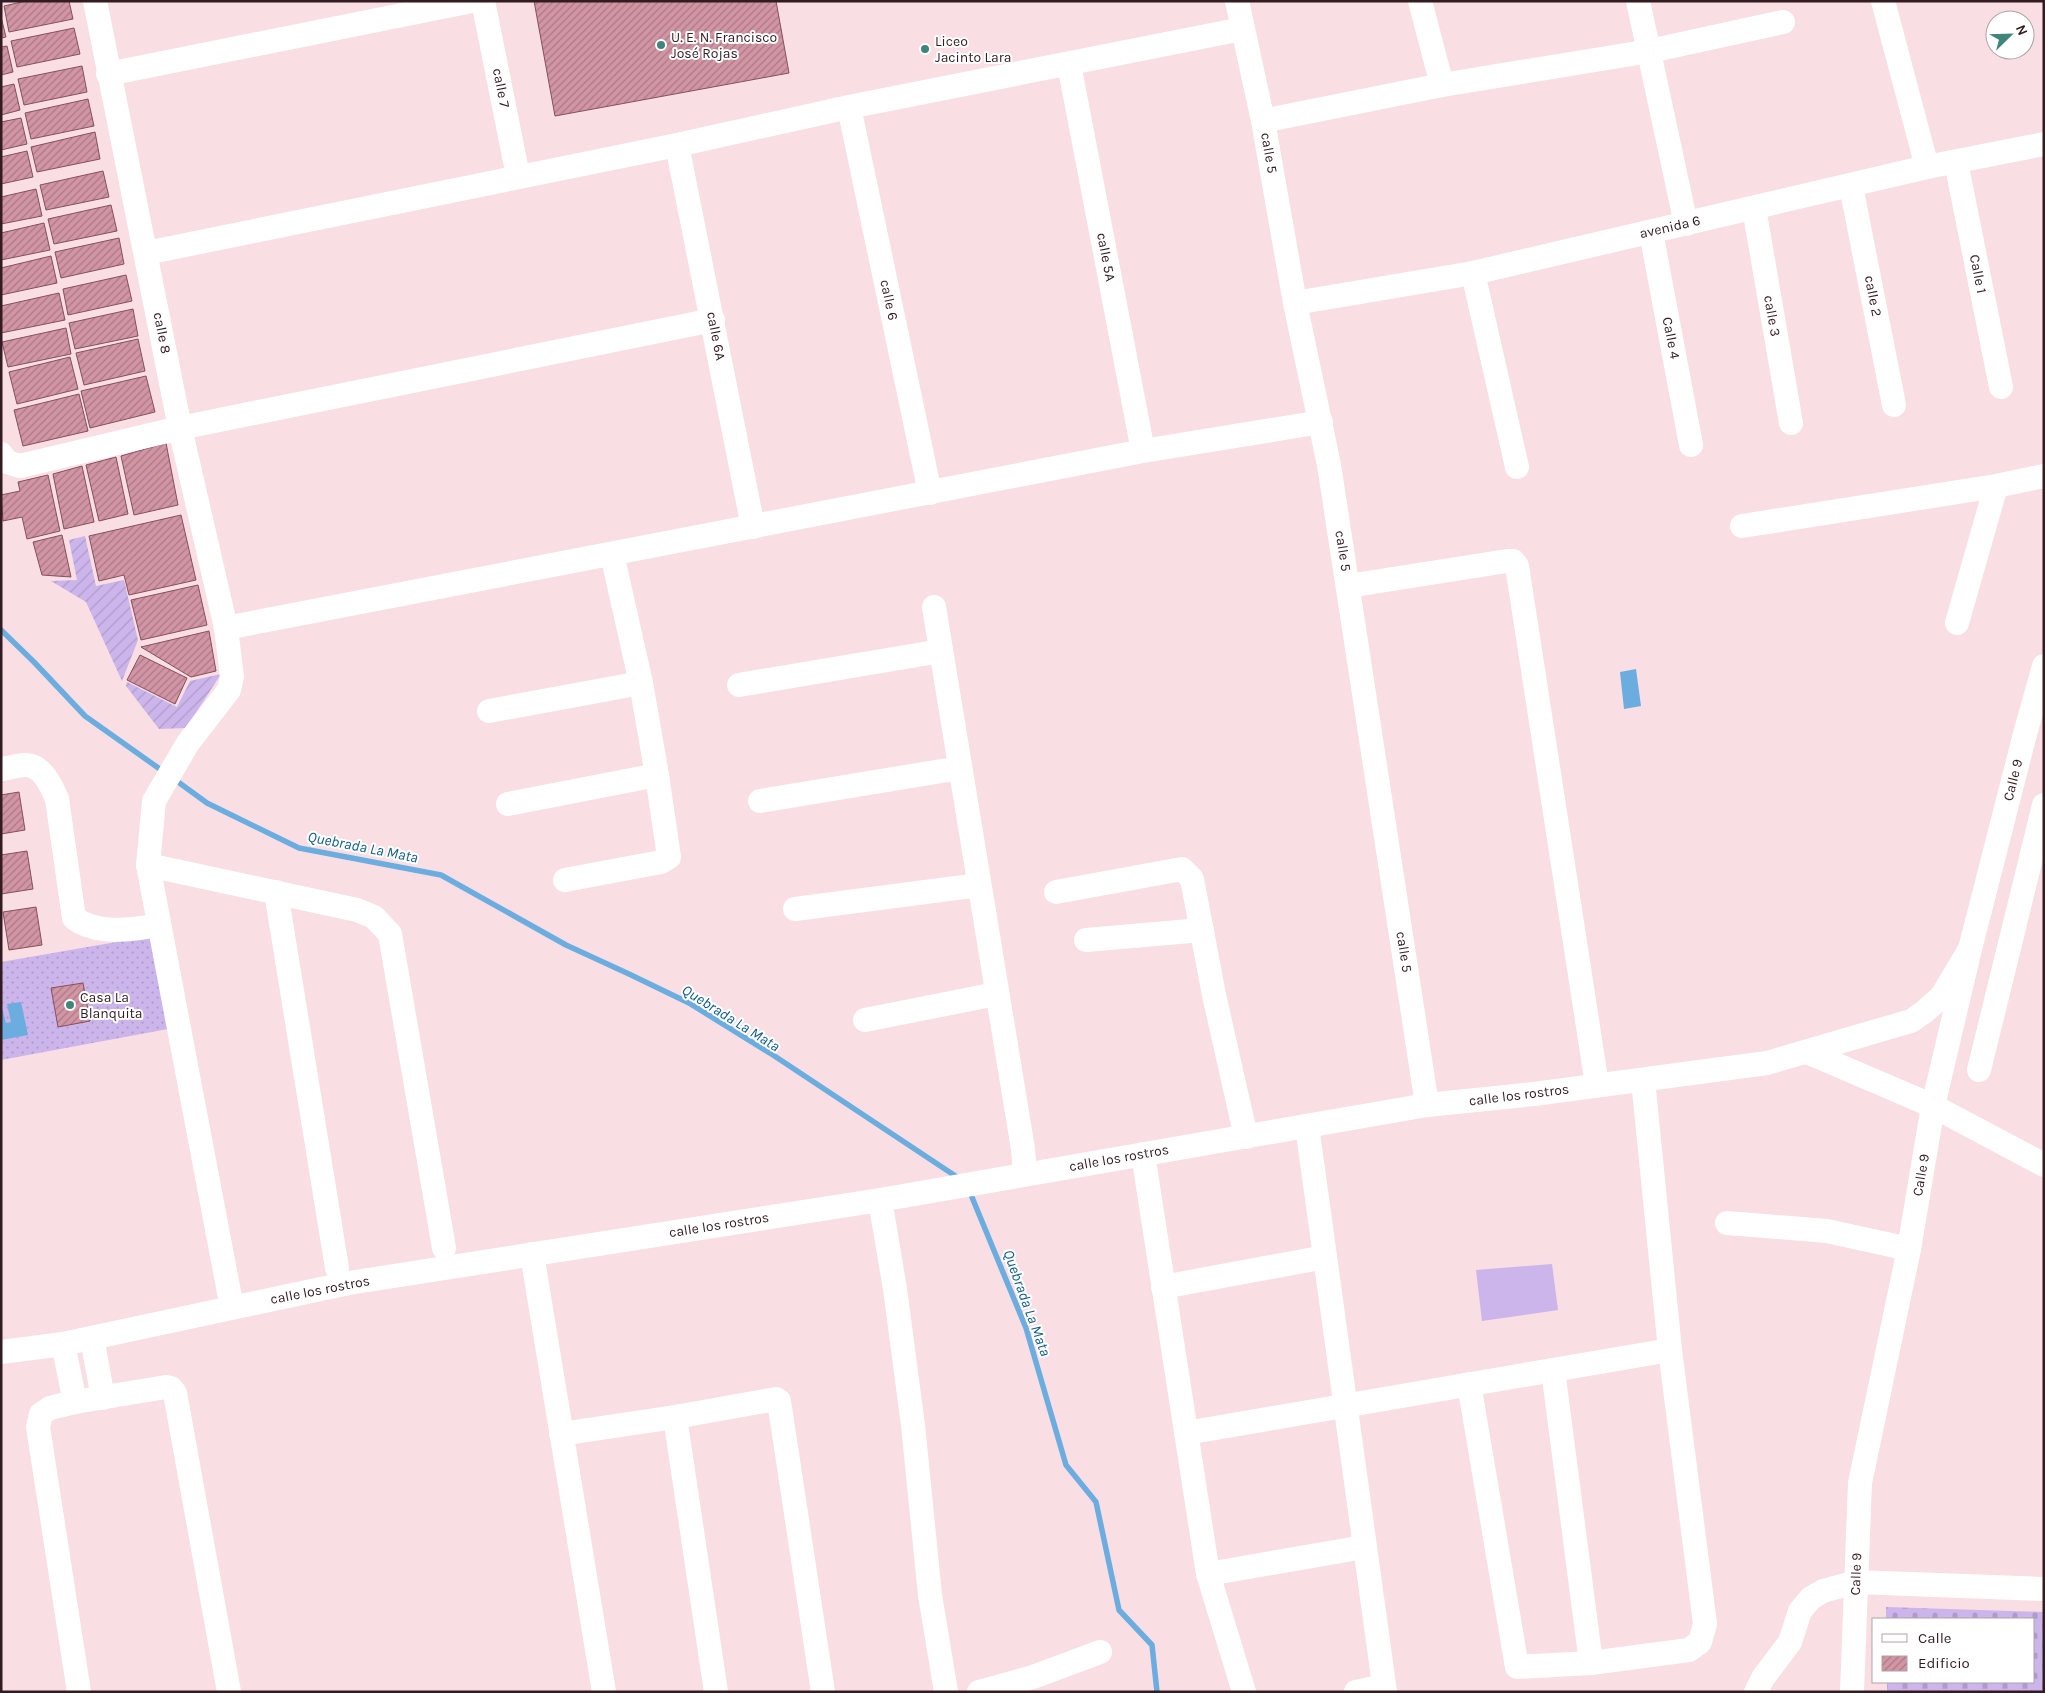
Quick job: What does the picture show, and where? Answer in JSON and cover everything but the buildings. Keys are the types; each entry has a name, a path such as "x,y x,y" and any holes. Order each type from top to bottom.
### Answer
{"street":[{"name":"calle 8","path":"95,1 108,74 146,253 180,428 226,628 232,678 229,690 188,743 154,801 148,865"},
{"path":"108,74 472,1"},
{"name":"calle 7","path":"483,1 518,176"},
{"name":"calle 5","path":"1237,1 1263,121 1296,303 1322,422 1427,1105"},
{"path":"1420,1 1442,85"},
{"path":"1638,1 1686,224"},
{"path":"1883,1 1927,167"},
{"path":"1263,121 1442,85 1650,51 1783,22"},
{"path":"146,253 677,145 849,107 1242,29"},
{"name":"calle 5A","path":"1069,64 1143,451"},
{"name":"calle 6","path":"849,107 930,493"},
{"name":"avenida 6","path":"1296,303 1473,272 1927,167 2044,144"},
{"name":"calle 6A","path":"677,145 753,527"},
{"name":"Calle 1","path":"1956,162 2000,387"},
{"name":"calle 2","path":"1851,186 1894,405"},
{"name":"calle 3","path":"1754,208 1791,423"},
{"name":"Calle 4","path":"1651,232 1691,445"},
{"path":"1473,272 1517,467"},
{"path":"1,454 7,462 20,466 180,428 713,320"},
{"path":"226,628 1143,451 1322,422"},
{"path":"1742,526 1996,486 2044,476"},
{"path":"1957,623 1996,486"},
{"path":"565,880 661,862 669,856 641,683 612,554"},
{"path":"1348,586 1507,560 1513,561 1517,566 1597,1085"},
{"path":"934,607 996,994 1023,1149 1025,1174"},
{"path":"739,684 941,651"},
{"name":"Calle 9","path":"1852,1692 1860,1483 1909,1249 1933,1106 1970,949 2034,736 2044,666"},
{"path":"489,711 641,683"},
{"path":"1,769 28,765 37,769 50,782 57,799 74,918 83,925 106,929 159,925"},
{"path":"760,801 960,768"},
{"path":"508,804 657,775"},
{"path":"1979,1070 2044,805"},
{"path":"232,1308 148,865 357,910 374,917 390,934 444,1248"},
{"path":"1056,892 1182,869 1192,879 1214,996 1246,1137"},
{"path":"795,909 979,885"},
{"path":"276,892 337,1268"},
{"path":"1086,940 1202,930"},
{"name":"calle los rostros","path":"1,1352 63,1344 349,1283 880,1200 1427,1105 1534,1094 1767,1063 1911,1021 1942,996 1970,949"},
{"path":"865,1020 996,994"},
{"path":"1807,1052 1933,1106 2044,1165"},
{"path":"1469,1384 1517,1667 1591,1663 1689,1650 1700,1642 1705,1624 1670,1350 1643,1080"},
{"path":"1307,1126 1384,1689 1356,1692"},
{"path":"1143,1154 1208,1574 1244,1692"},
{"path":"880,1200 895,1289 930,1595 946,1692"},
{"path":"1727,1222 1827,1231 1909,1249"},
{"path":"532,1254 604,1692"},
{"path":"1163,1287 1325,1257"},
{"path":"92,1338 104,1398"},
{"path":"63,1344 75,1402"},
{"path":"1186,1433 1670,1350"},
{"path":"1553,1370 1591,1663"},
{"path":"79,1692 38,1427 41,1414 50,1408 75,1402 166,1387 171,1388 175,1393 228,1692"},
{"path":"561,1434 675,1417 776,1399 779,1401 823,1692"},
{"path":"675,1417 716,1692"},
{"path":"1208,1574 1364,1547"},
{"path":"1756,1692 1763,1678 1790,1642 1800,1611 1811,1598 1823,1591 1856,1582 2044,1589"},
{"path":"979,1692 1033,1677 1100,1652"}],"green space":[{"path":"85,536 96,586 124,580 138,640 122,681 86,602 51,581 77,580 69,540"},
{"path":"221,674 186,728 159,729 126,686 127,682 177,707 190,681"},
{"path":"151,936 168,1029 1,1060 1,962"},
{"path":"1552,1264 1558,1310 1482,1321 1476,1270"},
{"path":"1886,1607 2044,1612 2044,1692 1887,1692 1887,1683 2035,1683 2035,1618 1886,1618"}],"water":[{"path":"1636,669 1641,706 1624,709 1620,672"},
{"path":"21,1002 28,1035 1,1040 1,1005 6,1023 11,1022 7,1004"}],"waterway":[{"name":"Quebrada La Mata","path":"1,630 85,716 164,772"},
{"name":"Quebrada La Mata","path":"174,779 207,803 299,848 441,875 566,945 689,1003 773,1055 960,1179"},
{"name":"Quebrada La Mata","path":"969,1190 1026,1328 1066,1465 1096,1502 1119,1610 1152,1645 1157,1692"}],"place":[{"name":"U. E. N. Francisco José Rojas","path":"661,45"},
{"name":"Liceo Jacinto Lara","path":"925,49"},
{"name":"Casa La Blanquita","path":"70,1005"}]}
